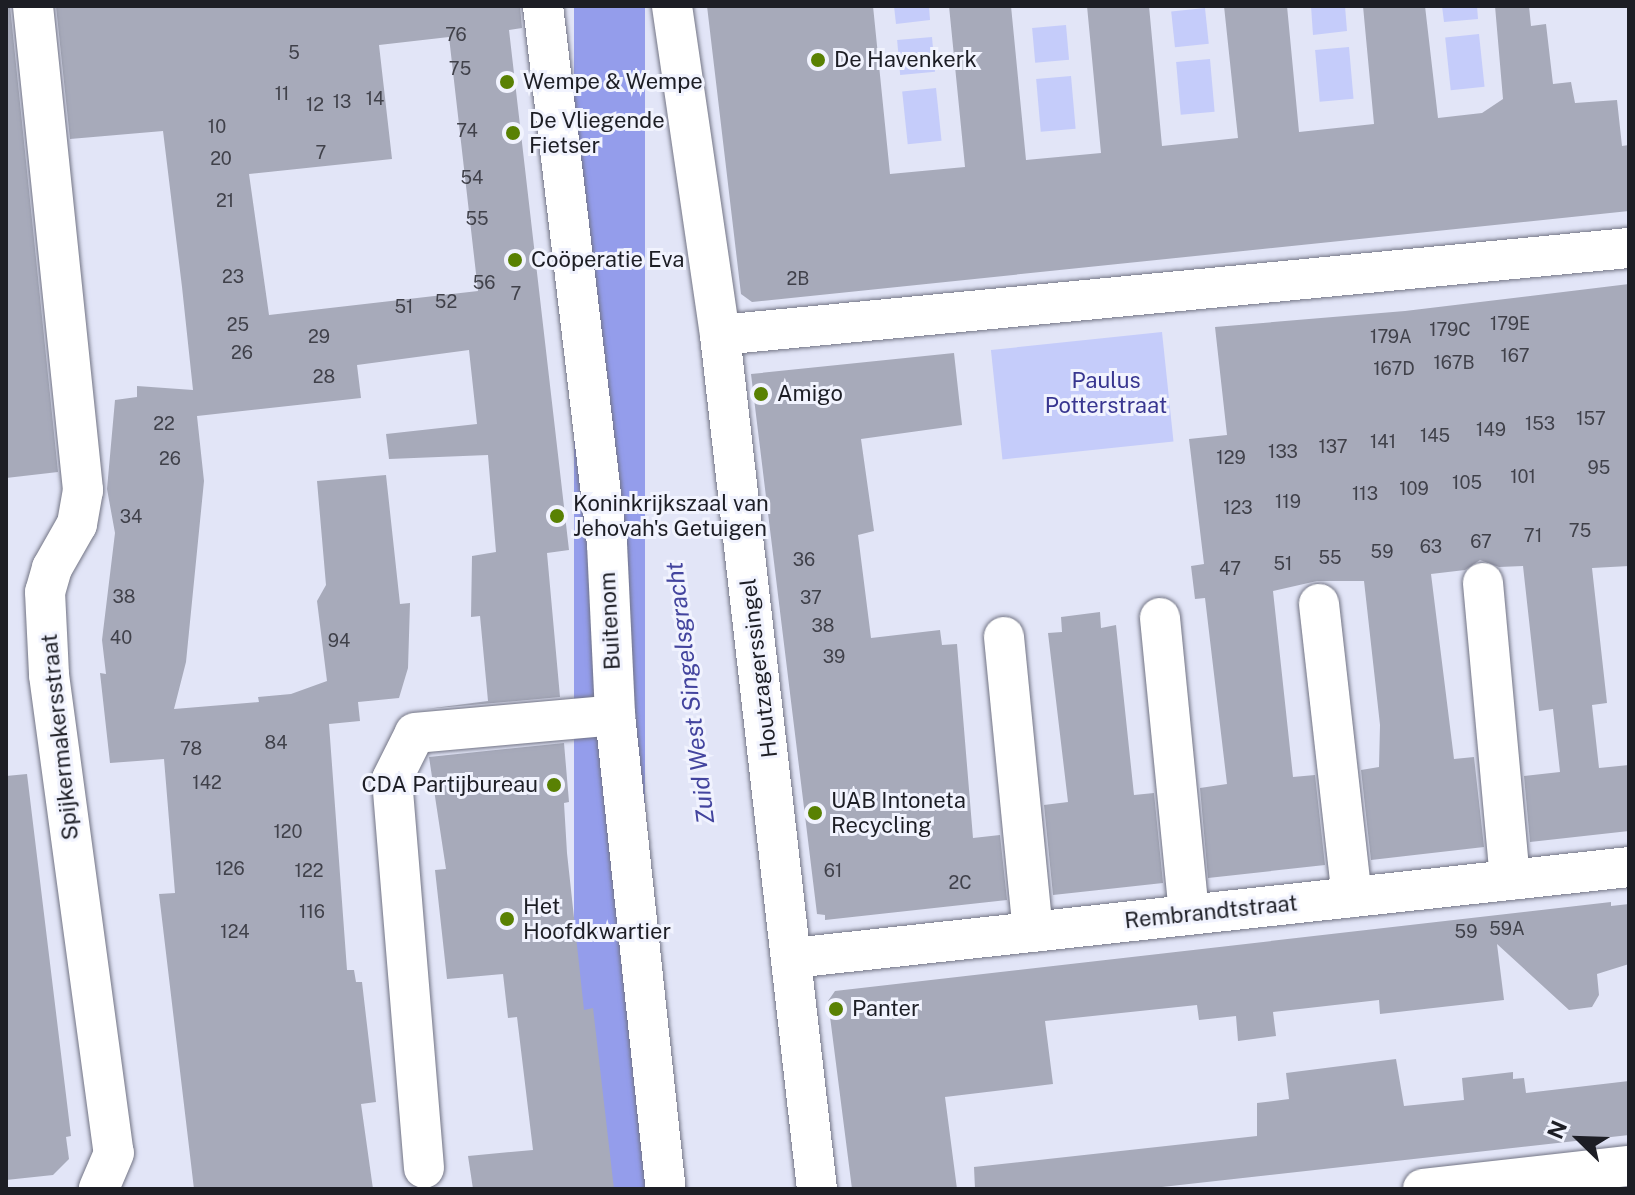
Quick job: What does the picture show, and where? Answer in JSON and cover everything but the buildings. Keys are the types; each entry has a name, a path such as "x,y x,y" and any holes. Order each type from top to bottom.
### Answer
{"street":[{"name":"Spijkermakersstraat","path":"33,6 83,490 77,524 52,568 45,592 49,675 114,1153 101,1187"},
{"name":"Buitenom","path":"543,6 607,544 615,715 666,1189"},
{"name":"Houtzagerssingel","path":"672,6 720,335 817,1189"},
{"path":"720,335 1629,248"},
{"path":"1483,583 1510,880"},
{"path":"1319,604 1352,897"},
{"path":"1160,618 1189,915"},
{"path":"1004,637 1033,932"},
{"path":"424,1168 392,779 415,733 615,715"},
{"name":"Rembrandtstraat","path":"793,958 1629,867"},
{"path":"1423,1189 1629,1166"}],"green space":[{"path":"894,6 929,6 930,20 896,24"},
{"path":"1311,6 1345,6 1347,31 1313,35"},
{"path":"1442,6 1477,6 1478,19 1444,22"},
{"path":"1205,8 1209,44 1175,47 1171,12"},
{"path":"1066,25 1069,60 1035,63 1032,28"},
{"path":"1479,34 1485,87 1451,90 1445,38"},
{"path":"932,37 935,72 900,75 897,40"},
{"path":"1349,47 1354,99 1320,102 1315,50"},
{"path":"1210,59 1215,112 1181,115 1176,62"},
{"path":"1071,76 1076,129 1041,132 1036,79"},
{"path":"936,88 942,141 908,144 902,92"},
{"name":"Paulus Potterstraat","path":"1162,332 1173,441 1002,459 991,350"}],"water":[{"path":"574,6 645,6 645,1189 574,1189"}],"place":[{"name":"De Havenkerk","path":"818,60"},
{"name":"Wempe & Wempe","path":"507,82"},
{"name":"De Vliegende Fietser","path":"513,133"},
{"name":"Coöperatie Eva","path":"515,260"},
{"name":"Amigo","path":"761,394"},
{"name":"Koninkrijkszaal van Jehovah's Getuigen","path":"557,516"},
{"name":"CDA Partijbureau","path":"554,785"},
{"name":"UAB Intoneta Recycling","path":"815,813"},
{"name":"Het Hoofdkwartier","path":"507,919"},
{"name":"Panter","path":"836,1009"}],"water label":[{"name":"Zuid West Singelsgracht","path":"690,693"}]}
